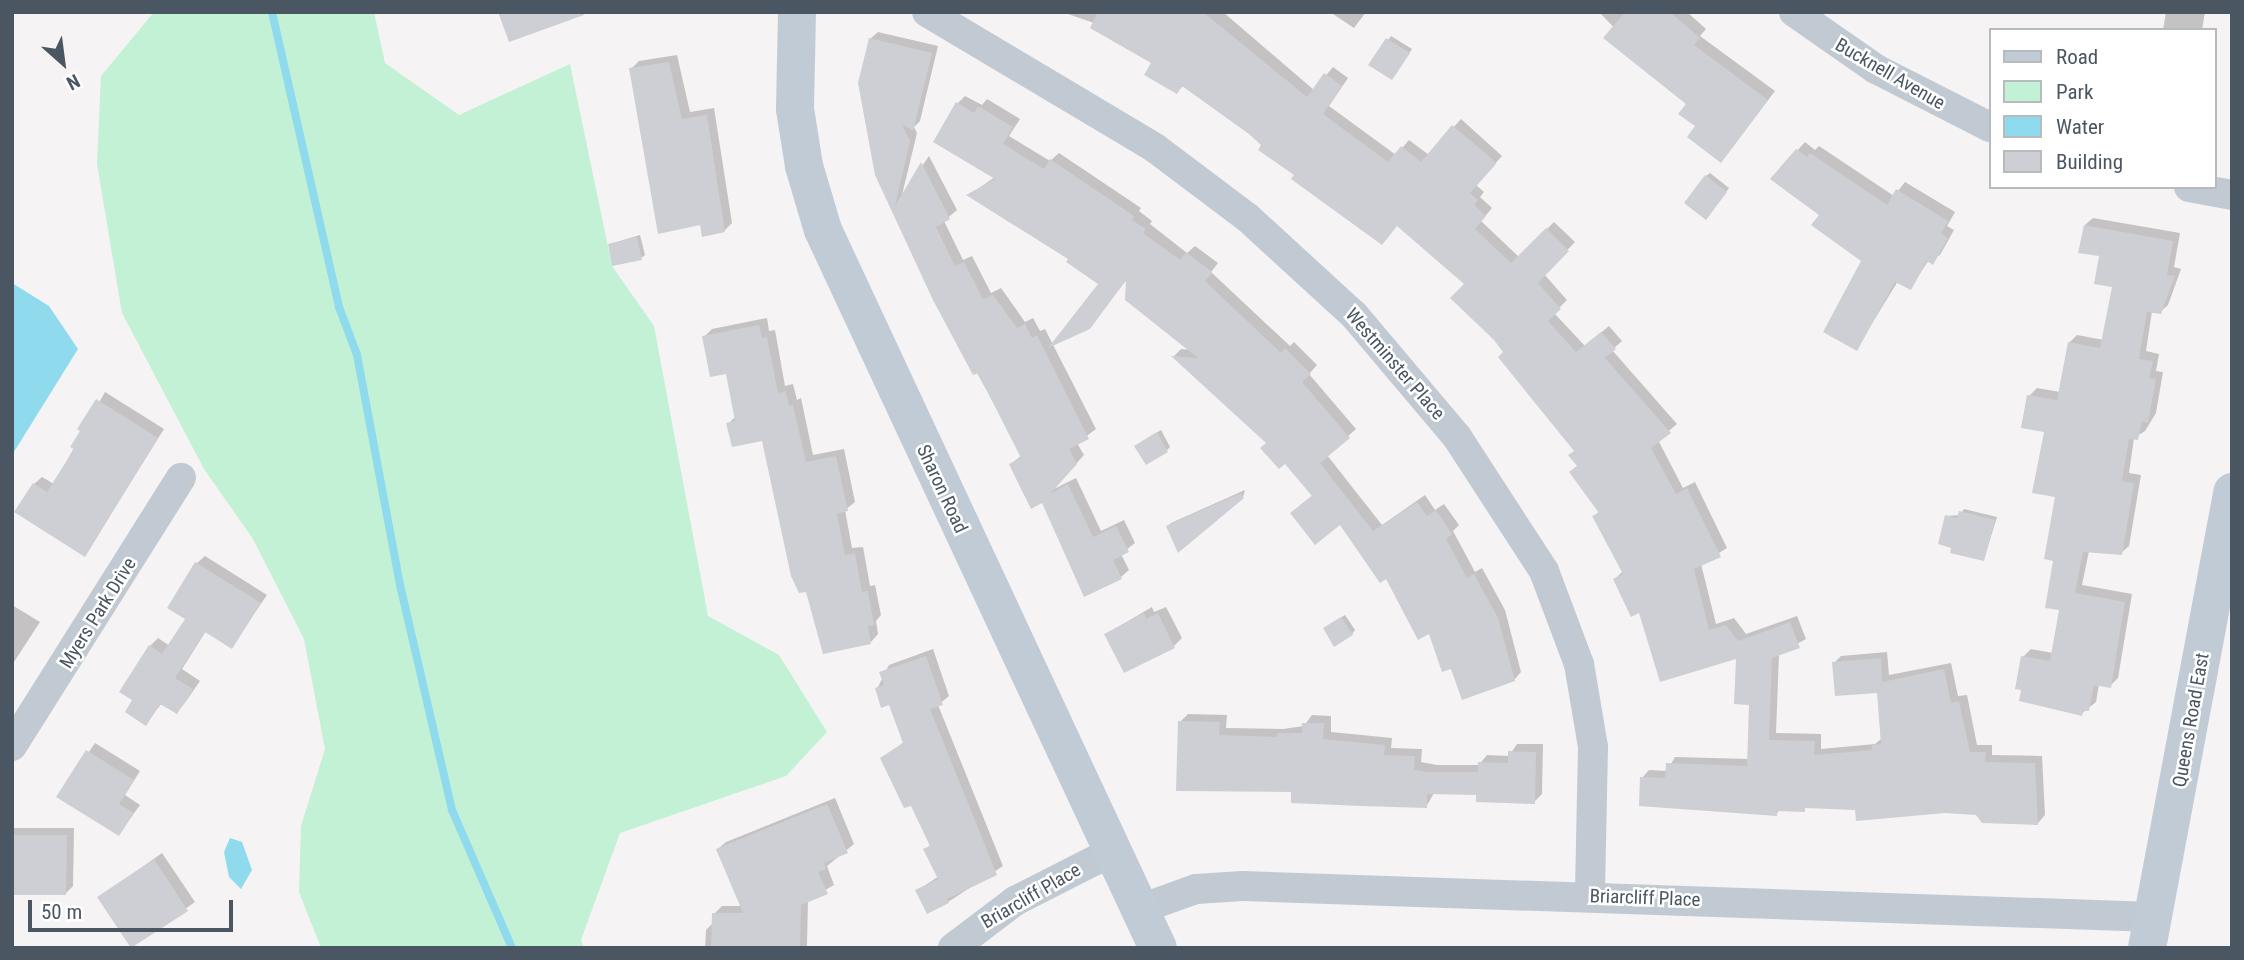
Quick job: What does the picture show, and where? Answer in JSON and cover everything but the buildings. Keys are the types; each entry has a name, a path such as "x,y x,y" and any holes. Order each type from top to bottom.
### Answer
{"street":[{"name":"Sharon Road","path":"797,12 795,109 804,166 823,230 1158,948"},
{"name":"Westminster Place","path":"927,12 1121,127 1248,218 1354,315 1457,436 1544,571 1579,664 1593,747 1590,896"},
{"name":"Bucknell Avenue","path":"1794,12 1877,69 1988,126"},
{"path":"2200,189 2232,195"},
{"name":"Myers Park Drive","path":"12,746 181,478"},
{"name":"Queens Road East","path":"2150,933 2232,492"},
{"name":"Briarcliff Place","path":"953,948 1015,901 1113,851"},
{"name":"Briarcliff Place","path":"1140,909 1179,893 1216,886 1590,896 2150,933"}],"green space":[{"path":"154,12 374,12 385,63 459,115 570,64 612,266 654,326 708,616 779,655 827,732 786,776 620,833 581,940 584,948 321,948 299,892 301,826 325,749 304,639 253,539 204,469 122,313 97,164 101,76"}],"water":[{"path":"12,283 49,306 78,349 12,455"},
{"path":"230,838 242,842 252,870 241,889 229,877 224,852"}],"waterway":[{"path":"272,12 339,307 357,355 401,589 452,810 512,948"}]}
